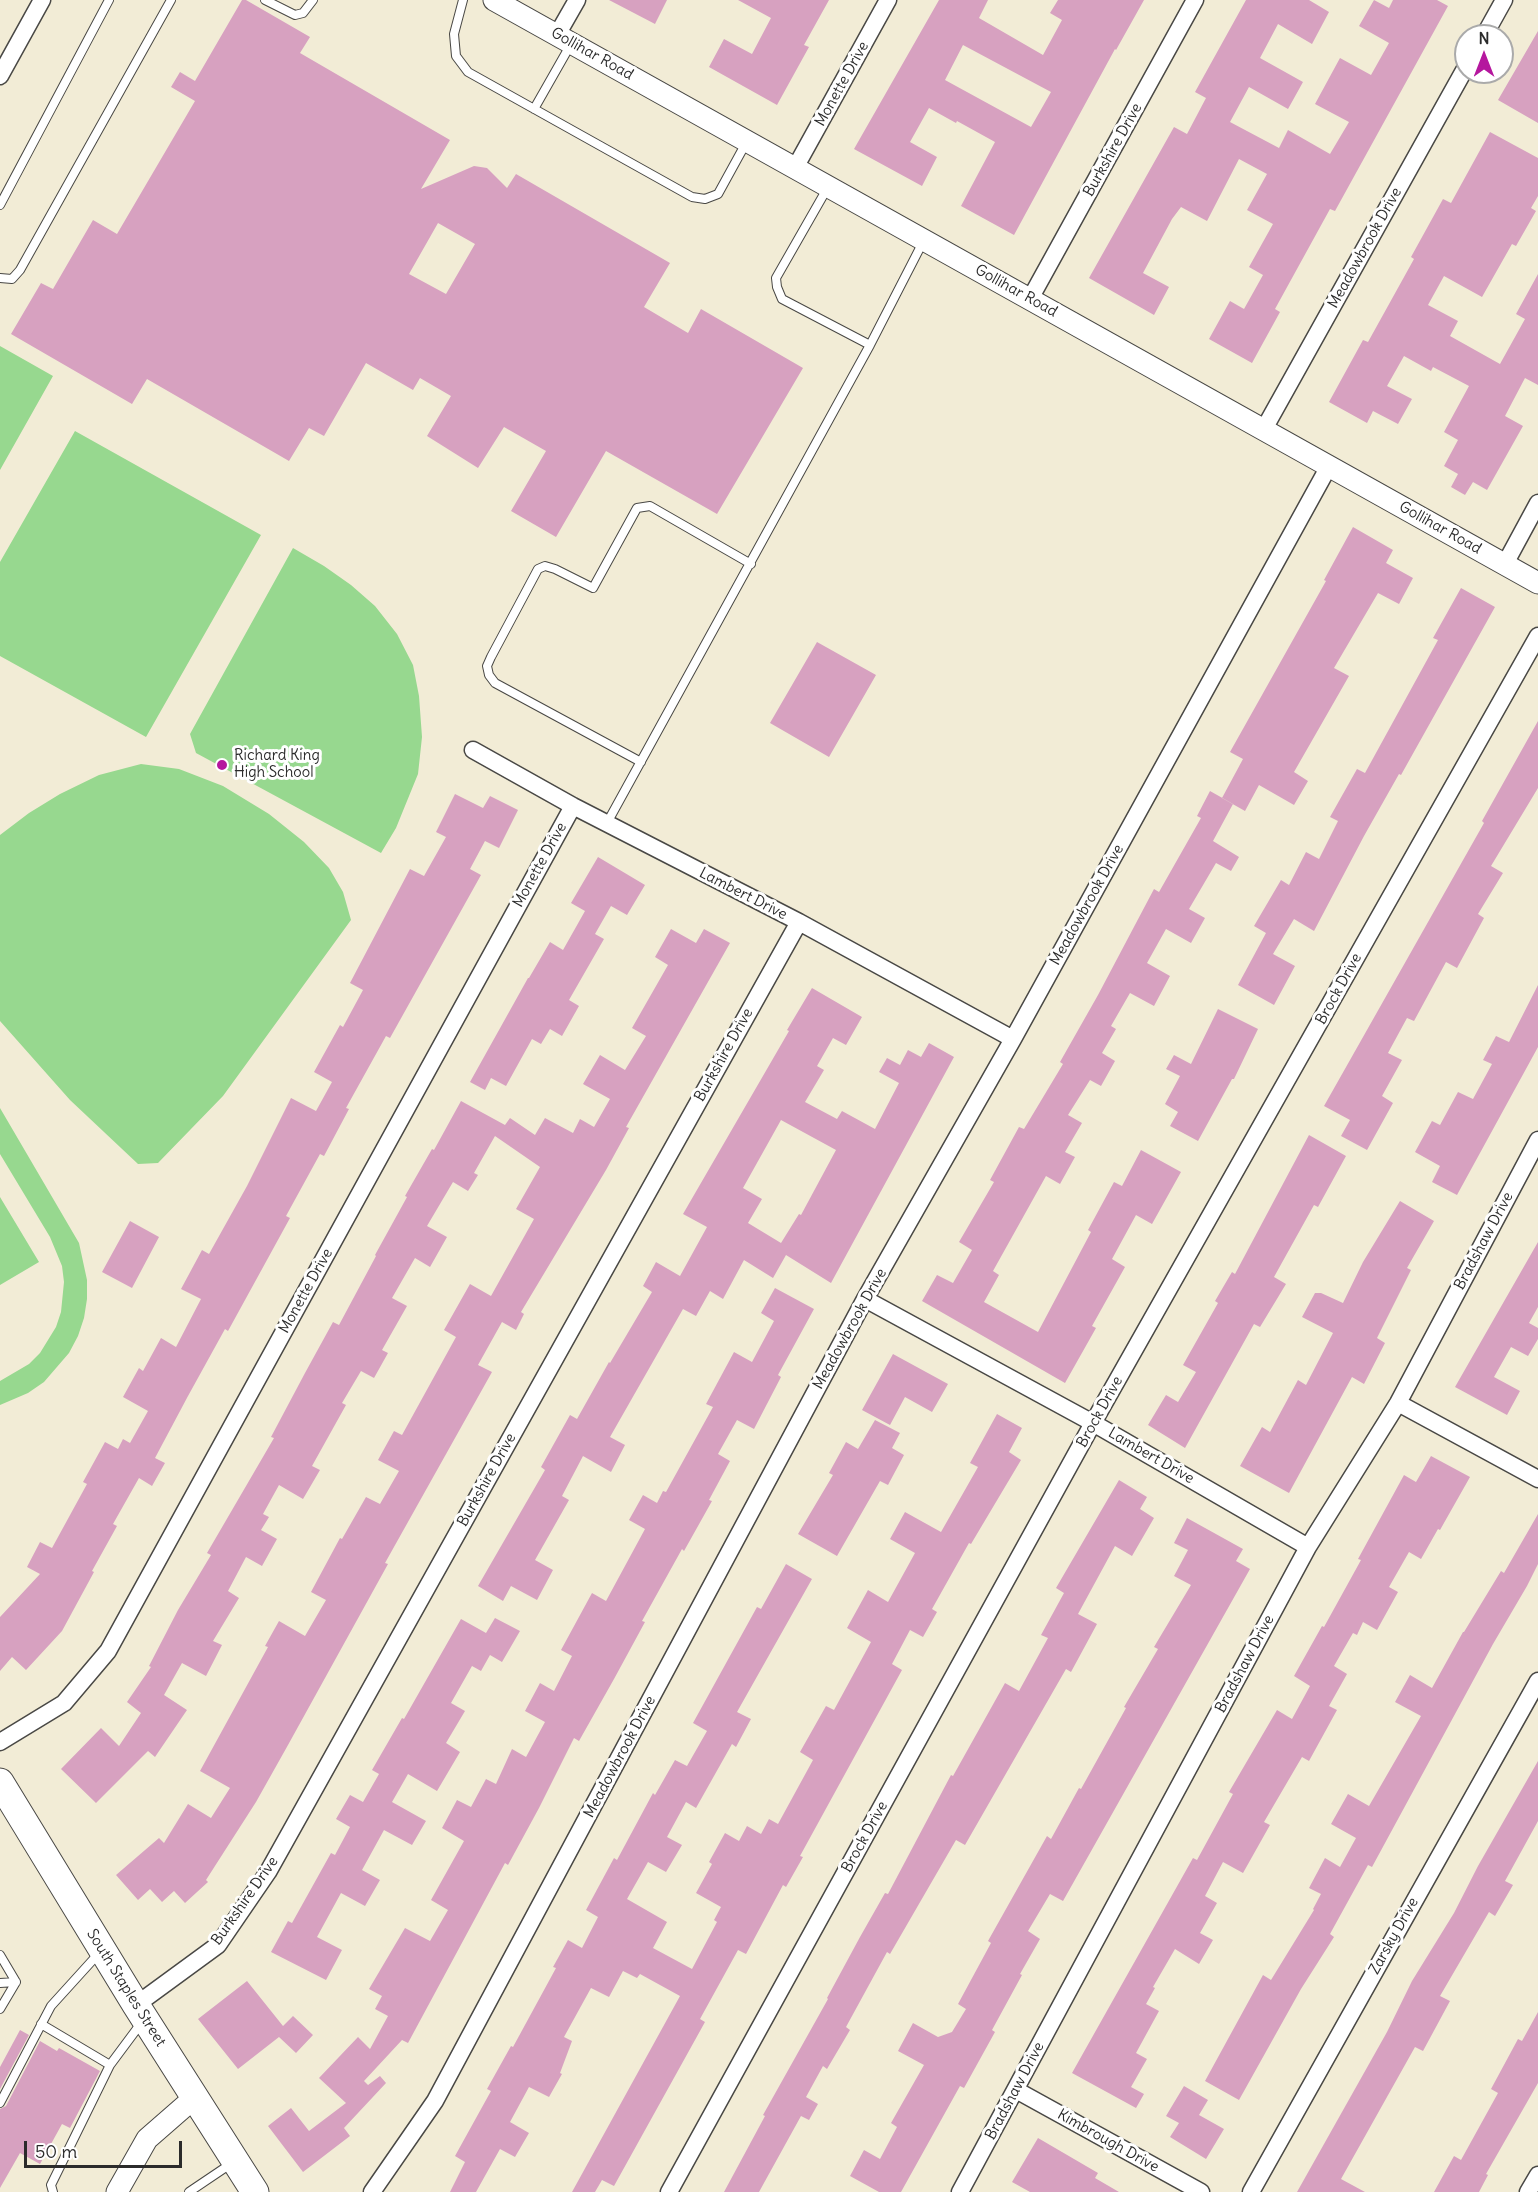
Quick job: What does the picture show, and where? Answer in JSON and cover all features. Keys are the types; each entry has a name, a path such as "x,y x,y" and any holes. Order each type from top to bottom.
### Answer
{"main road":[{"name":"South Staples Street","path":"0,1782 194,2098 255,2192"}],"street":[{"path":"0,76 42,0"},
{"name":"Gollihar Road","path":"494,0 1538,583"},
{"path":"564,39 576,0"},
{"name":"Monette Drive","path":"795,168 888,0"},
{"name":"Burkshire Drive","path":"1030,299 1195,0"},
{"path":"1491,24 1504,0"},
{"name":"Meadowbrook Drive","path":"1264,429 1457,84"},
{"name":"Meadowbrook Drive","path":"372,2192 435,2101 865,1299 1013,1039 1329,466"},
{"path":"1505,564 1538,503"},
{"name":"Brock Drive","path":"669,2192 1093,1423 1538,636"},
{"name":"Lambert Drive","path":"473,750 573,806 798,922 1013,1039"},
{"name":"Monette Drive","path":"0,1742 63,1703 108,1651 573,806"},
{"name":"Burkshire Drive","path":"141,2012 218,1945 268,1872 798,922"},
{"name":"Bradshaw Drive","path":"960,2192 1308,1547 1398,1402 1538,1140"},
{"name":"Lambert Drive","path":"865,1299 1093,1423 1308,1547"},
{"path":"1398,1402 1538,1479"},
{"name":"Zarsky Drive","path":"1251,2192 1538,1681"},
{"name":"Kimbrough Drive","path":"1016,2090 1201,2192"},
{"path":"117,2192 147,2139 194,2098"},
{"path":"1528,2192 1538,2175"}],"lane":[{"path":"0,205 109,0"},
{"path":"0,278 12,279 20,270 171,0"},
{"path":"265,0 295,15 303,13 313,0"},
{"path":"463,0 454,34 456,56 468,72 692,197 705,199 718,194 747,141"},
{"path":"534,109 564,39"},
{"path":"828,186 776,278 777,287 782,299 870,345"},
{"path":"607,823 751,564 870,345 924,240"},
{"path":"641,762 495,683 489,675 488,666 491,657 538,569 545,566 555,569 594,588 637,508 650,506 751,564"},
{"path":"0,2103 51,2006 102,1949"},
{"path":"0,1955 16,1982"},
{"path":"0,1983 16,1982"},
{"path":"0,2009 16,1982"},
{"path":"53,2192 51,2185 110,2066 141,2012"},
{"path":"41,2025 110,2066"},
{"path":"189,2192 235,2161"}],"green space":[{"path":"0,346 53,376 0,470"},
{"path":"75,431 261,535 146,737 0,656 0,562"},
{"path":"293,548 351,585 375,606 397,634 413,665 419,696 422,737 418,774 396,828 381,853 196,753 190,734"},
{"path":"141,764 179,769 223,786 269,814 304,842 329,868 343,892 351,920 223,1096 158,1163 138,1164 70,1100 0,1021 0,835 29,813 60,794 99,775"},
{"path":"0,1108 79,1243 87,1280 87,1299 78,1336 69,1353 44,1382 28,1393 0,1405 0,1381 29,1364 40,1353 56,1327 61,1312 64,1282 62,1266 50,1237 0,1154"},
{"path":"0,1197 39,1262 0,1285"}],"building":[{"path":"242,0 246,0 310,37 300,53 450,140 421,189 474,166 487,168 507,188 516,174 670,263 644,307 688,333 701,309 803,368 717,514 606,451 556,537 511,511 546,451 504,427 478,468 427,436 451,396 420,378 413,390 366,363 324,436 309,428 289,461 147,379 132,404 11,334 41,283 53,289 93,220 117,234 195,101 171,87 180,72 195,81","holes":["438,223 475,244 446,294 409,274"]},
{"path":"609,0 667,0 655,24"},
{"path":"738,0 829,0 804,45 809,47 777,105 709,67 724,39 752,54 771,18"},
{"path":"939,0 988,0 979,18 1043,55 1062,20 1050,13 1058,0 1144,0 1014,235 961,206 995,142 957,121 956,123 929,108 910,142 937,157 922,186 854,149","holes":["963,45 1051,92 1031,127 945,80"]},
{"path":"1246,0 1309,0 1329,12 1312,44 1278,24 1260,58 1303,82 1288,109 1249,87 1230,122 1279,148 1288,130 1330,154 1349,122 1315,104 1340,58 1371,75 1389,43 1359,26 1374,0 1389,8 1393,0 1437,0 1448,6 1335,211 1330,209 1275,309 1280,312 1252,363 1209,339 1230,301 1244,309 1263,275 1249,267 1273,224 1247,210 1267,174 1239,159 1207,221 1181,207 1172,219 1143,273 1169,287 1154,315 1089,278 1174,127 1187,134 1206,98 1195,92"},
{"path":"1538,31 1538,123 1498,100 1507,84 1514,84 1514,72"},
{"path":"1490,132 1538,158 1538,196 1531,208 1536,211 1516,246 1512,244 1482,297 1444,276 1428,305 1458,321 1450,336 1500,364 1525,319 1516,314 1538,274 1538,385 1525,378 1505,416 1523,426 1487,490 1473,482 1465,495 1451,487 1458,474 1444,466 1458,440 1444,432 1469,386 1433,367 1431,371 1404,356 1387,386 1412,399 1398,424 1373,411 1367,423 1329,402 1363,340 1368,342 1414,259 1411,257 1443,199 1451,203"},
{"path":"1353,527 1393,550 1386,563 1413,578 1399,604 1378,593 1334,668 1349,676 1294,772 1308,781 1294,805 1259,785 1245,811 1222,798 1243,759 1230,752 1326,581 1324,580"},
{"path":"1461,588 1495,607 1401,775 1399,774 1364,836 1314,931 1294,919 1273,954 1295,966 1274,1005 1238,985 1266,933 1254,926 1281,880 1289,885 1306,852 1319,859 1338,821 1330,817 1357,769 1365,773 1438,640 1433,638"},
{"path":"817,642 876,675 829,757 770,723"},
{"path":"1538,721 1538,788 1491,866 1503,873 1478,914 1484,918 1457,968 1446,962 1414,1021 1407,1018 1388,1053 1402,1060 1382,1096 1393,1103 1367,1150 1341,1136 1350,1120 1324,1106 1484,823 1482,821"},
{"path":"1210,791 1233,804 1213,841 1239,857 1231,871 1216,863 1189,909 1205,918 1191,943 1166,929 1147,963 1170,976 1154,1006 1130,993 1111,1026 1116,1029 1102,1053 1115,1061 1101,1086 1090,1080 1068,1115 1082,1123 1065,1152 1075,1157 1060,1184 1046,1176 993,1271 999,1275 984,1302 1038,1332 1091,1232 1088,1230 1114,1182 1122,1186 1141,1150 1181,1172 1152,1224 1136,1215 1112,1259 1125,1267 1092,1326 1096,1328 1065,1383 922,1301 937,1275 953,1283 972,1250 959,1242 994,1182 990,1180 1019,1127 1024,1129 1063,1064 1060,1062 1154,889 1159,892 1201,818 1197,816"},
{"path":"455,794 483,808 490,796 518,810 499,848 485,841 470,869 481,875 390,1038 386,1036 346,1108 349,1109 324,1156 320,1154 286,1216 290,1218 228,1331 225,1329 188,1396 155,1458 165,1463 152,1486 139,1478 113,1524 117,1526 62,1631 26,1670 12,1657 0,1671 0,1617 40,1574 27,1567 40,1542 52,1548 87,1484 83,1482 105,1442 118,1449 123,1439 130,1443 148,1411 123,1397 139,1368 143,1371 161,1338 176,1347 201,1299 181,1289 202,1250 209,1254 247,1186 291,1098 316,1111 332,1082 314,1072 340,1025 343,1027 363,990 350,983 410,869 424,876 446,837 436,832"},
{"path":"598,857 645,885 627,915 611,906 595,934 604,939 569,1000 579,1006 562,1036 550,1029 541,1044 532,1039 506,1086 491,1078 485,1090 470,1082 550,942 563,950 585,911 571,903"},
{"path":"671,929 696,943 704,929 730,943 626,1127 629,1128 606,1170 521,1312 524,1314 516,1330 502,1322 478,1365 492,1372 385,1563 388,1564 288,1745 256,1802 206,1880 208,1882 185,1903 174,1891 162,1902 150,1889 138,1900 116,1875 159,1838 164,1843 188,1804 211,1818 230,1788 200,1771 268,1647 265,1646 279,1621 305,1636 326,1600 311,1592 340,1538 342,1539 366,1497 380,1504 399,1471 378,1460 394,1431 402,1435 456,1337 444,1330 470,1284 491,1296 534,1219 516,1209 540,1167 495,1136 474,1173 478,1175 468,1191 453,1182 427,1226 447,1237 430,1267 415,1258 392,1298 407,1306 382,1350 388,1353 374,1378 361,1371 342,1403 346,1405 312,1466 320,1470 303,1499 279,1485 263,1514 269,1517 261,1530 277,1539 262,1566 246,1557 228,1591 239,1598 213,1641 222,1645 206,1676 182,1663 164,1695 187,1710 155,1757 148,1751 96,1803 61,1769 101,1728 119,1746 141,1713 127,1702 151,1667 149,1666 178,1610 211,1555 207,1553 274,1438 271,1437 333,1322 339,1325 407,1197 405,1196 461,1101 505,1125 510,1118 535,1135 545,1118 573,1133 580,1119 594,1127 610,1099 583,1084 600,1055 625,1070 646,1036 632,1028 668,965 655,957"},
{"path":"1538,985 1538,1047 1457,1195 1432,1182 1440,1166 1415,1152 1432,1121 1440,1125 1458,1092 1473,1099 1492,1064 1483,1060 1496,1036 1509,1042"},
{"path":"812,988 862,1017 846,1045 833,1038 817,1066 824,1070 805,1102 837,1119 842,1111 875,1129 899,1083 879,1072 887,1058 900,1065 908,1050 921,1057 929,1043 954,1057 831,1283 786,1255 773,1278 744,1260 723,1299 710,1291 696,1316 683,1309 610,1437 625,1445 611,1472 583,1456 562,1496 569,1500 535,1560 553,1570 537,1600 511,1586 503,1601 478,1586 545,1470 541,1467 570,1415 577,1419 652,1292 643,1286 656,1262 680,1276 707,1227 683,1214 789,1031 787,1030","holes":["781,1120 836,1150 801,1215 799,1214 781,1243 748,1223 762,1199 743,1188"]},
{"path":"1218,1009 1258,1029 1234,1079 1198,1141 1170,1126 1178,1112 1165,1104 1180,1076 1166,1069 1174,1055 1191,1064"},
{"path":"1309,1135 1346,1156 1318,1207 1314,1205 1274,1277 1286,1284 1260,1327 1254,1324 1185,1448 1148,1425 1166,1395 1178,1402 1196,1372 1183,1365 1218,1303 1215,1301 1232,1272 1235,1274"},
{"path":"1400,1201 1434,1221 1407,1268 1411,1270 1377,1338 1385,1343 1364,1384 1352,1377 1289,1493 1240,1466 1262,1427 1270,1432 1298,1380 1306,1385 1333,1333 1302,1317 1315,1293 1321,1293 1343,1303 1363,1262"},
{"path":"130,1221 159,1237 132,1288 102,1272"},
{"path":"1538,1242 1538,1307 1529,1323 1538,1328 1538,1339 1528,1356 1511,1347 1494,1377 1520,1391 1507,1415 1455,1387"},
{"path":"775,1288 814,1309 778,1375 781,1377 754,1429 737,1420 718,1454 730,1461 709,1500 712,1501 642,1621 645,1622 614,1679 579,1741 574,1738 508,1865 505,1863 408,2043 402,2040 364,2081 368,2085 380,2076 386,2083 344,2128 350,2136 303,2172 268,2126 291,2108 309,2131 346,2103 319,2078 358,2037 370,2049 388,2016 375,2009 382,1996 369,1989 405,1928 430,1941 448,1910 431,1900 464,1841 442,1828 457,1800 471,1807 486,1779 496,1784 512,1749 526,1757 545,1722 525,1711 540,1683 554,1691 572,1656 561,1650 592,1593 606,1601 645,1529 629,1520 643,1495 657,1503 663,1491 666,1492 713,1407 706,1404 734,1352 752,1362 774,1321 761,1313"},
{"path":"893,1354 948,1384 932,1412 905,1397 890,1425 862,1410"},
{"path":"997,1414 1022,1428 1009,1452 1021,1460 971,1544 969,1543 932,1609 937,1612 923,1637 910,1630 892,1664 902,1670 800,1856 803,1857 786,1887 783,1885 746,1954 738,1950 700,2019 705,2022 614,2186 602,2180 595,2192 572,2192 680,1996 640,1974 637,1978 623,1971 609,1997 591,1988 564,2037 572,2041 560,2073 562,2074 549,2097 529,2087 510,2122 529,2133 515,2157 500,2149 476,2192 450,2192 465,2162 455,2156 491,2091 487,2089 556,1968 553,1967 568,1940 582,1948 598,1917 586,1910 614,1858 617,1860 653,1793 655,1795 675,1760 687,1766 707,1731 693,1723 757,1607 761,1609 786,1564 812,1579 737,1712 751,1719 736,1747 732,1744 696,1808 686,1802 667,1837 682,1845 666,1872 648,1862 627,1899 667,1922 653,1948 692,1969 717,1922 714,1920 721,1907 696,1893 712,1864 709,1862 725,1833 739,1841 747,1826 761,1834 769,1819 778,1824 813,1760 800,1752 826,1706 834,1710 871,1642 847,1628 868,1590 888,1602 915,1553 890,1539 905,1512 941,1532 978,1467 970,1463"},
{"path":"875,1420 900,1433 892,1448 904,1455 888,1485 880,1481 837,1556 798,1534 833,1475 829,1473 846,1442 858,1449"},
{"path":"1431,1456 1470,1477 1421,1559 1409,1552 1389,1587 1398,1592 1377,1630 1363,1622 1357,1635 1353,1633 1334,1666 1347,1674 1329,1706 1337,1710 1309,1761 1302,1757 1264,1822 1270,1825 1243,1873 1223,1862 1205,1896 1217,1903 1200,1933 1213,1940 1199,1964 1175,1949 1153,1987 1155,1988 1146,2004 1159,2011 1136,2053 1147,2059 1131,2087 1144,2094 1136,2108 1072,2073 1193,1858 1197,1860 1233,1794 1229,1792 1277,1710 1292,1719 1310,1686 1294,1676 1361,1560 1358,1559 1404,1475 1416,1482"},
{"path":"1119,1480 1147,1497 1140,1509 1154,1518 1132,1556 1115,1546 1078,1614 1097,1624 1071,1672 1066,1669 965,1845 956,1840 890,1954 887,1952 846,2027 850,2030 827,2069 823,2066 806,2097 818,2104 809,2120 801,2116 759,2192 724,2192 765,2116 763,2115 860,1937 885,1893 888,1894 951,1775 953,1776 1005,1683 1019,1691 1048,1638 1041,1635 1064,1593 1056,1588"},
{"path":"1538,1514 1538,1564 1527,1586 1372,1867 1368,1865 1330,1934 1334,1937 1301,1989 1239,2100 1205,2081 1263,1975 1271,1980 1314,1910 1321,1894 1309,1888 1325,1858 1340,1867 1356,1838 1331,1824 1348,1794 1369,1806 1421,1716 1395,1702 1410,1675 1432,1688 1463,1632 1501,1571 1504,1573"},
{"path":"1187,1518 1243,1549 1236,1561 1250,1569 1063,1901 1050,1894 1028,1931 1040,1939 992,2030 995,2032 964,2088 960,2086 901,2192 879,2192 850,2176 864,2150 880,2159 897,2127 891,2123 924,2065 898,2051 913,2023 938,2037 952,2032 966,2009 958,2004 991,1943 988,1941 1047,1836 1051,1839 1079,1788 1081,1789 1126,1708 1124,1707 1158,1649 1154,1647 1191,1585 1174,1576 1188,1550 1174,1543"},
{"path":"495,1618 520,1631 502,1662 490,1655 481,1671 472,1666 451,1703 465,1711 446,1743 460,1752 437,1791 408,1774 392,1802 426,1821 412,1845 384,1830 362,1870 380,1880 365,1906 341,1893 317,1937 342,1950 326,1980 271,1952 288,1921 292,1923 331,1853 335,1855 350,1827 336,1819 350,1795 363,1802 379,1774 372,1770 461,1619 486,1633"},
{"path":"1538,1761 1538,1821 1505,1881 1513,1885 1495,1916 1489,1912 1440,1996 1450,2001 1423,2051 1415,2047 1341,2179 1365,2192 1297,2192 1387,2032 1412,1981 1454,1913"},
{"path":"247,1981 283,2026 293,2016 313,2035 296,2053 279,2037 238,2069 198,2019"},
{"path":"1538,2012 1538,2083 1486,2174 1488,2175 1479,2192 1434,2192 1454,2156 1461,2160 1498,2093 1491,2089 1518,2039 1522,2041"},
{"path":"20,2030 29,2035 0,2089 0,2067"},
{"path":"40,2041 57,2051 59,2048 100,2071 70,2128 62,2124 40,2164 20,2153 0,2188 0,2109 6,2106"},
{"path":"1184,2086 1208,2100 1199,2115 1224,2129 1206,2159 1170,2137 1179,2123 1166,2116"},
{"path":"1038,2138 1098,2173 1095,2178 1119,2192 1030,2192 1012,2182"}],"place":[{"name":"Richard King High School","path":"222,765"}]}
